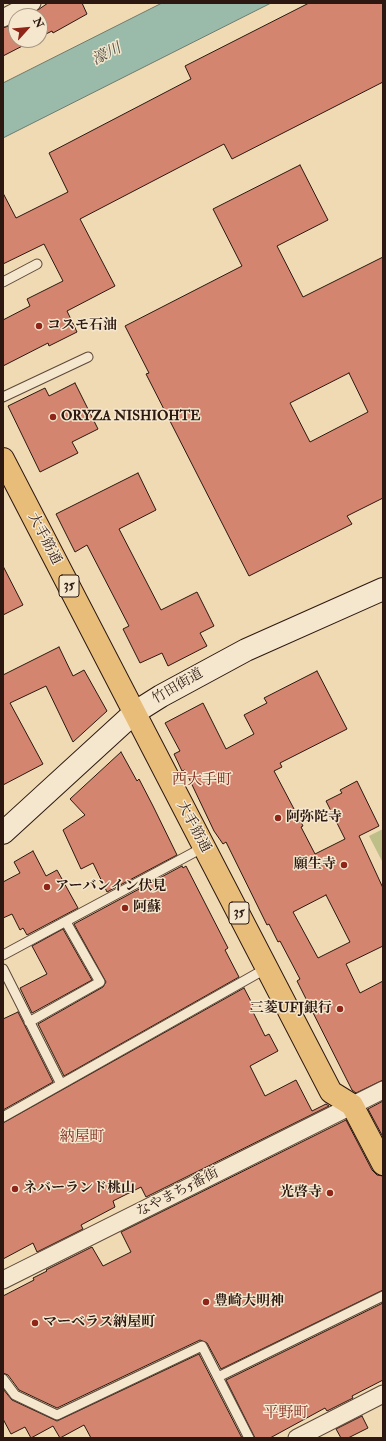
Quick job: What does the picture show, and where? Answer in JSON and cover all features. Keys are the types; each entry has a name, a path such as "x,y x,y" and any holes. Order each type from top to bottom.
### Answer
{"main road":[{"name":"大手筋通","path":"3,459 331,1092 352,1105"},
{"name":"竹田街道","path":"3,832 134,713 160,696 246,650 383,589"},
{"path":"352,1105 383,1164"}],"street":[{"path":"3,18 32,3"},
{"name":"なやまち5番街","path":"3,1280 383,1090"},
{"path":"297,1438 383,1394"}],"lane":[{"path":"3,282 37,264"},
{"path":"3,397 88,357"},
{"path":"3,955 204,847"},
{"path":"29,1022 100,982 66,922"},
{"path":"3,1116 267,968"},
{"path":"3,969 61,1084"},
{"path":"218,1377 383,1296"},
{"path":"3,1380 15,1395 57,1415 202,1346 249,1438"}],"green space":[{"path":"383,829 383,863 369,836"}],"water":[{"name":"濠川","path":"162,3 271,3 3,138 3,83"}],"building":[{"path":"48,3 82,3 87,14 53,33 52,31 48,33 48,8 41,8"},
{"path":"309,3 383,3 383,82 232,159 224,144 80,219 115,286 67,311 77,332 49,346 48,343 3,366 3,320 30,306 27,299 63,281 44,244 3,264 3,193 16,218 68,192 49,153 191,79 185,66"},
{"path":"8,26 8,48 18,48 3,56 3,28"},
{"path":"300,165 328,220 277,246 303,297 383,257 383,498 347,516 352,524 249,576 146,374 149,373 125,326 242,266 213,209","holes":["349,373 368,412 310,442 290,403"]},
{"name":"ORYZA NISHIOHTE","path":"75,383 98,429 72,442 78,453 40,472 8,406 45,388 49,396"},
{"path":"138,473 156,510 119,529 161,610 197,592 214,626 200,633 207,646 168,666 162,653 140,663 123,629 129,626 87,545 75,552 56,514"},
{"path":"3,566 23,605 3,615"},
{"path":"59,647 73,676 84,670 107,711 73,742 46,686 10,703 43,764 3,785 3,675"},
{"path":"317,671 347,729 280,763 282,767 274,771 303,826 301,827 315,854 345,839 326,801 342,793 340,790 357,781 379,826 359,836 383,888 383,946 346,964 360,993 383,981 383,1080 356,1093 352,1090 297,981 300,979 280,941 278,942 269,924 267,925 226,842 223,844 214,831 185,770 182,771 174,754 180,751 165,723 203,703 226,749 254,734 244,715 267,703 264,698","holes":["326,895 350,942 318,958 293,912"]},
{"path":"121,752 137,781 139,779 177,855 107,892 93,863 81,869 63,830 85,815 70,799"},
{"path":"33,851 46,876 57,870 78,908 27,935 23,928 20,930 12,914 3,918 3,882 20,873 14,862"},
{"path":"182,866 183,868 186,866 228,948 225,950 239,977 64,1076 38,1024 103,987 106,982 74,924"},
{"path":"63,929 92,980 32,1013 20,988 47,974 32,946"},
{"path":"244,988 254,1007 251,1008 265,1036 269,1034 278,1051 250,1066 265,1096 296,1080 312,1111 326,1104 329,1106 146,1197 141,1187 113,1201 115,1207 81,1225 83,1229 37,1252 33,1243 3,1259 3,1123"},
{"path":"18,1012 53,1082 3,1110 3,1019"},
{"path":"383,1101 383,1137 368,1109"},
{"path":"346,1120 372,1170 377,1175 383,1176 383,1290 221,1369 207,1343 200,1340 57,1408 19,1390 8,1375 3,1373 3,1296 34,1280 33,1278 47,1271 46,1270 92,1247 103,1266 131,1252 121,1232"},
{"path":"383,1303 383,1380 352,1396 353,1398 327,1411 325,1408 270,1438 255,1438 226,1380"},
{"path":"199,1354 242,1438 91,1438 84,1425 60,1438 53,1426 31,1438 25,1427 11,1434 3,1419 3,1389 12,1400 57,1421"},
{"path":"362,1416 368,1428 348,1438 341,1438 336,1429"}],"place":[{"name":"コスモ石油","path":"39,326"},
{"name":"ORYZA NISHIOHTE","path":"53,417"},
{"name":"阿弥陀寺","path":"278,818"},
{"name":"願生寺","path":"344,865"},
{"name":"アーバンイン伏見","path":"47,887"},
{"name":"阿蘇","path":"125,908"},
{"name":"三菱UFJ銀行","path":"340,1009"},
{"name":"ネバーランド桃山","path":"15,1189"},
{"name":"光啓寺","path":"330,1193"},
{"name":"豊崎大明神","path":"206,1302"},
{"name":"マーベラス納屋町","path":"35,1323"}],"district":[{"name":"西大手町","path":"202,781"},
{"name":"納屋町","path":"82,1138"},
{"name":"平野町","path":"286,1414"}]}
